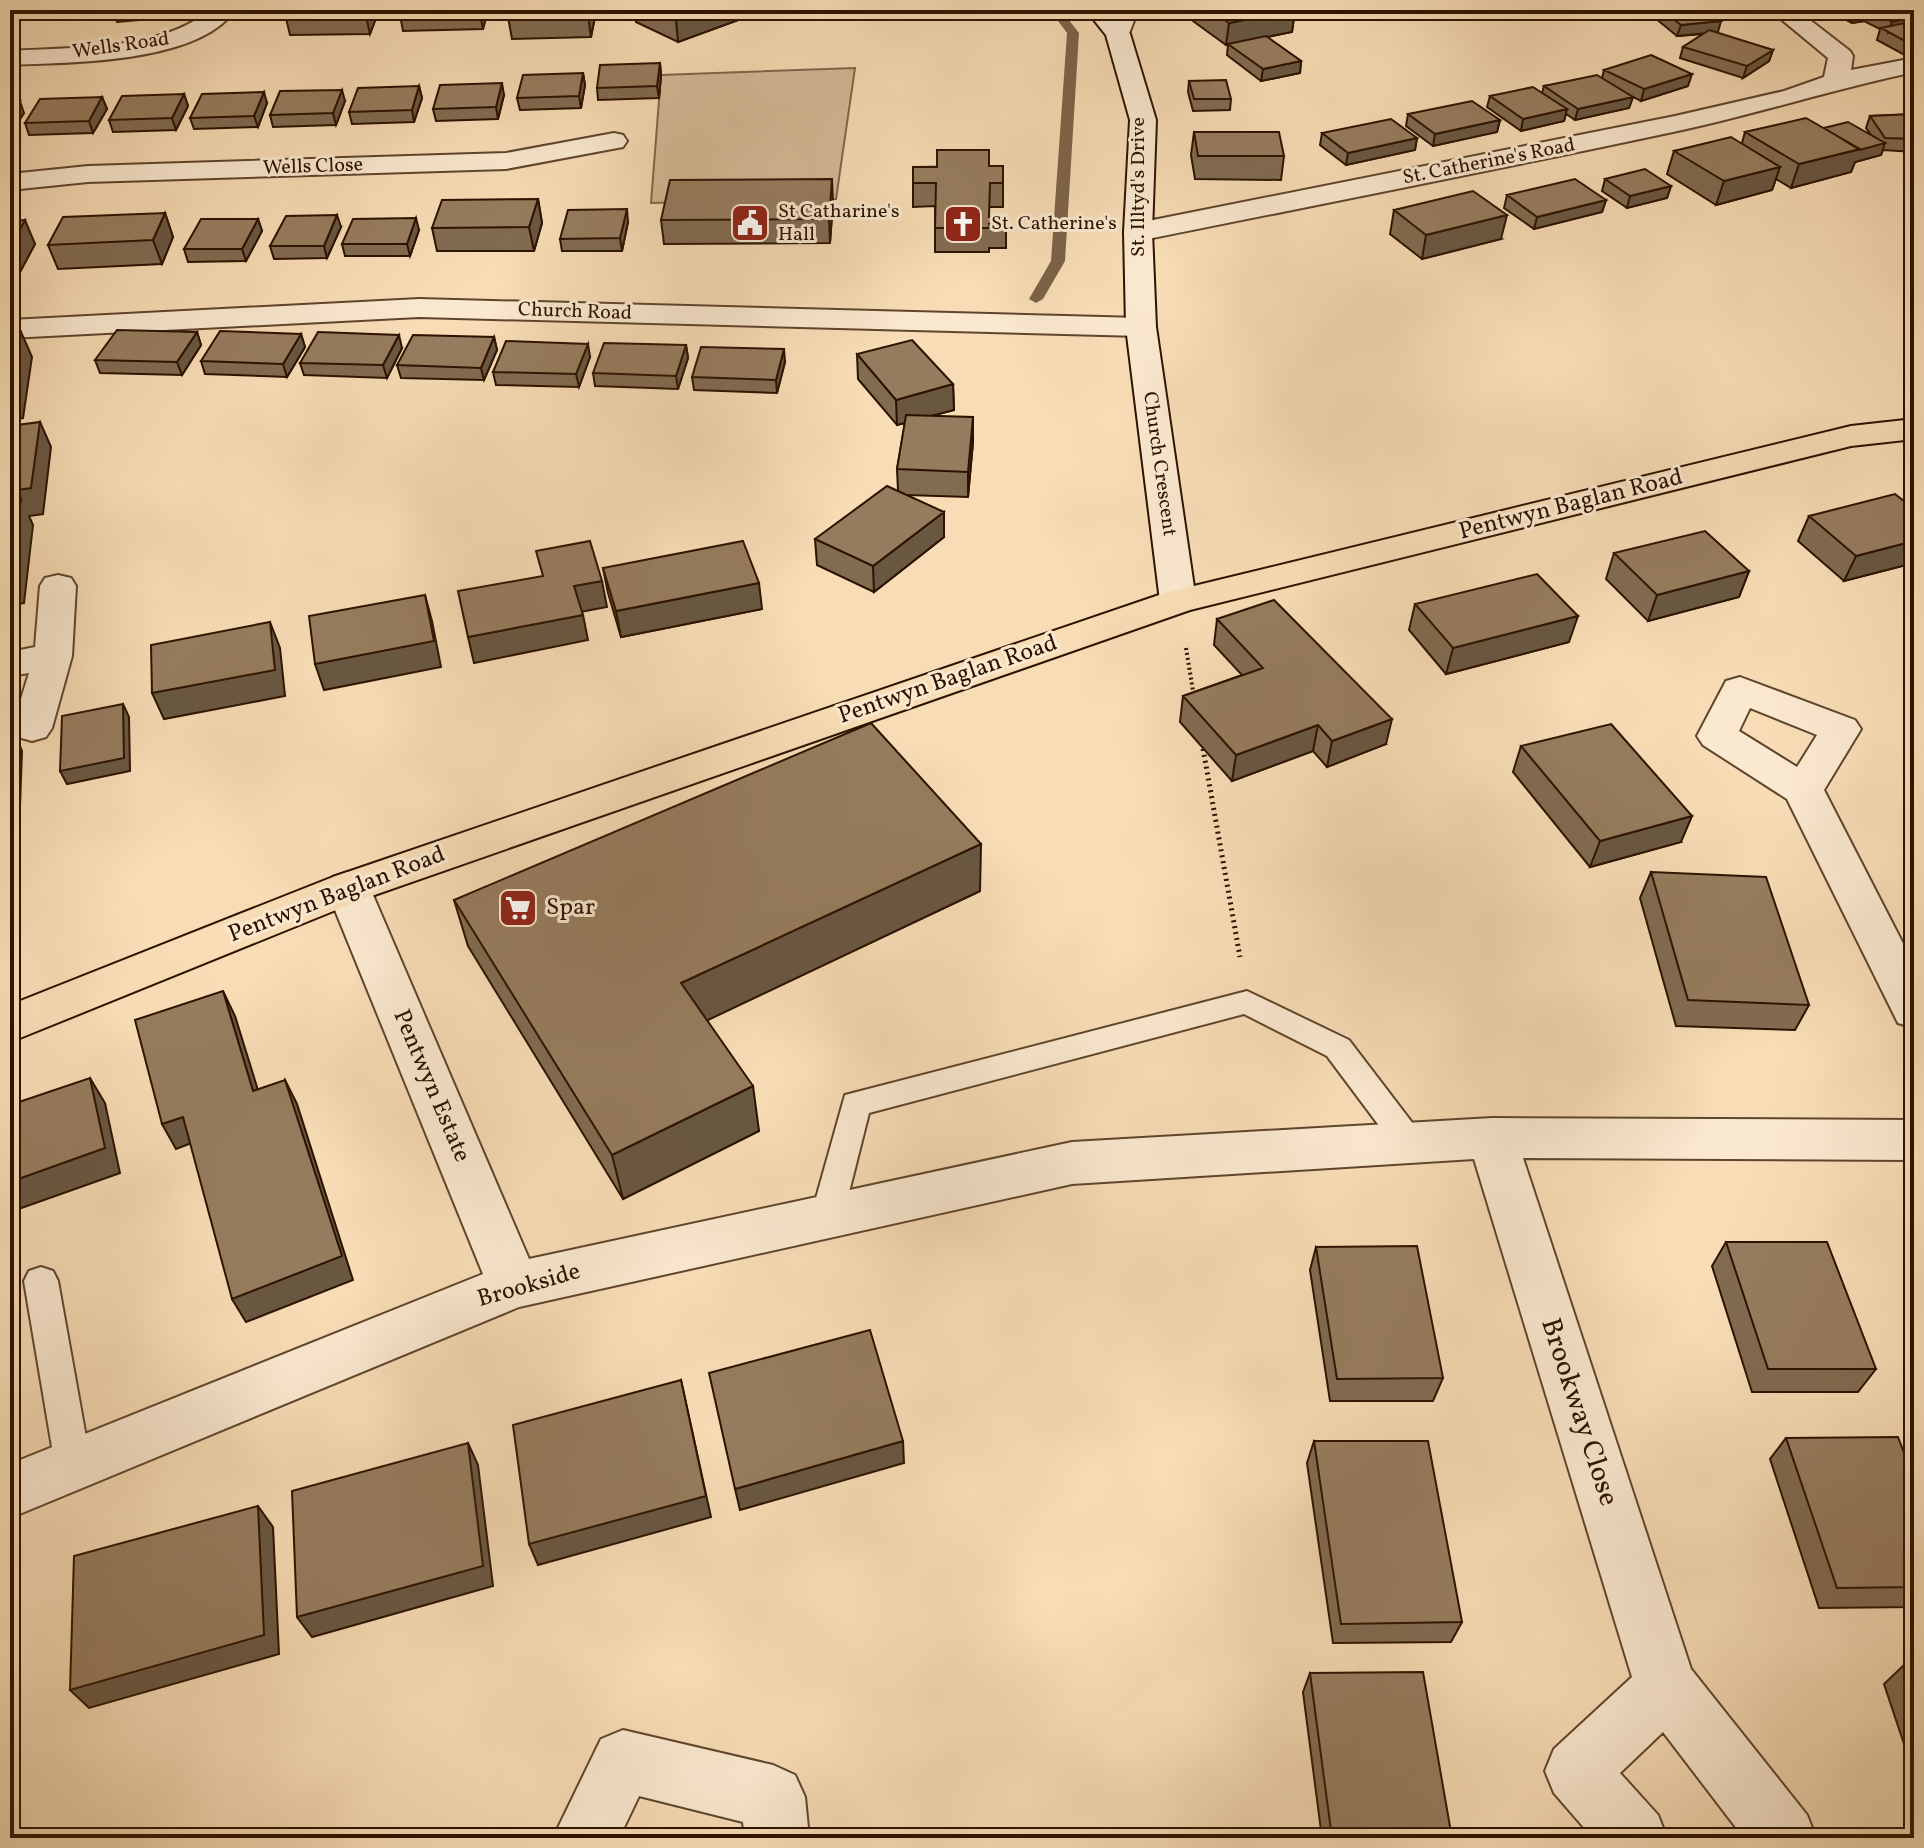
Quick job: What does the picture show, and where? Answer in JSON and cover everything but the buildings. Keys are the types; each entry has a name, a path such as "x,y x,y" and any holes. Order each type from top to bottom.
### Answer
{"main road":[{"name":"Pentwyn Baglan Road","path":"10,1024 348,888 1178,601 1851,436 1914,429"}],"street":[{"name":"Wells Road","path":"10,58 176,40 206,27 223,10"},
{"name":"St. Illtyd's Drive","path":"1098,10 1122,22 1143,120 1138,232 1141,327"},
{"path":"1782,10 1841,56 1836,81"},
{"name":"St. Catherine's Road","path":"1138,232 1675,124 1792,97 1836,81 1914,65"},
{"name":"Wells Close","path":"10,182 88,174 506,161 614,141"},
{"name":"Church Road","path":"10,329 419,308 1141,327"},
{"name":"Church Crescent","path":"1141,327 1178,601"},
{"path":"32,728 53,656 58,586"},
{"path":"10,664 53,656"},
{"path":"1803,790 1914,1010"},
{"name":"Pentwyn Estate","path":"348,888 514,1285"},
{"name":"Brookside","path":"10,1491 514,1285 1072,1163 1492,1138 1914,1140"},
{"name":"Brookway Close","path":"1492,1138 1666,1687 1784,1838"},
{"path":"1635,1838 1576,1771 1666,1687"},
{"path":"585,1838 623,1761 773,1797 777,1838"}],"lane":[{"path":"827,1216 856,1104 1247,1002 1338,1048 1409,1142"},
{"path":"41,1281 73,1465"}],"path":[{"path":"1178,601 1196,709"},
{"path":"1202,740 1247,1002"}],"shaded area":[{"path":"855,68 836,199 651,203 661,75"}],"waterway":[{"path":"1036,299 1058,261 1073,33 1055,10"}],"place":[{"name":"St Catharine's Hall","path":"750,223"},
{"name":"St. Catherine's","path":"963,224"},
{"name":"Spar","path":"518,908"}]}
